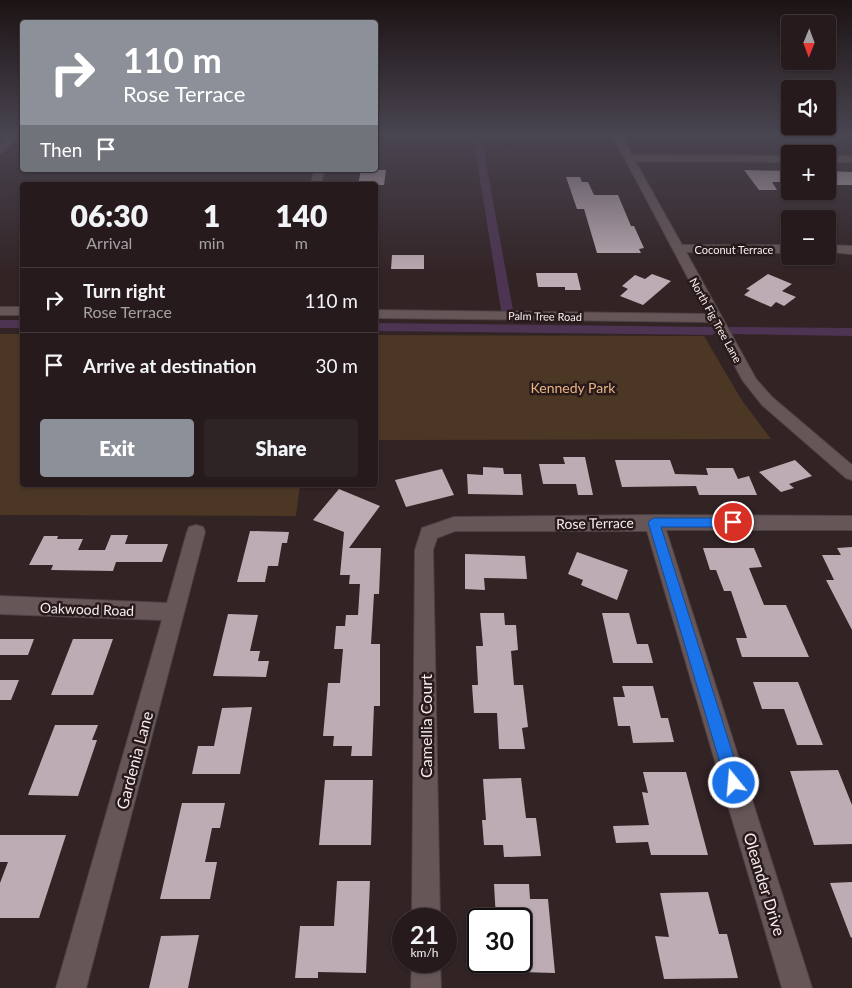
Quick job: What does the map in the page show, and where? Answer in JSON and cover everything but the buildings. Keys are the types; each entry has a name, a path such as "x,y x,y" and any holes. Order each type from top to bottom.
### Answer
{"street":[{"name":"North Fig Tree Lane","path":"641,182 750,381 767,400 852,474"},
{"name":"Coconut Terrace","path":"677,248 781,249"},
{"path":"836,250 852,250"},
{"path":"0,311 20,311"},
{"name":"Palm Tree Road","path":"378,314 714,318"},
{"name":"Oleander Drive","path":"654,522 797,988"},
{"name":"Rose Terrace","path":"429,533 454,524 852,523"},
{"name":"Gardenia Lane","path":"72,988 196,532"},
{"name":"Camellia Court","path":"426,908 424,550 429,533"},
{"name":"Oakwood Road","path":"0,605 175,612"},
{"path":"426,973 426,988"}],"green space":[{"path":"0,334 20,334 20,487 300,487 296,516 0,515"},
{"name":"Kennedy Park","path":"378,335 704,336 741,399 771,439 378,440"}],"waterway":[{"path":"485,182 507,310"},
{"path":"0,324 20,324"},
{"path":"378,327 712,331"},
{"path":"731,331 852,332"}],"route":[{"path":"733,522 654,522 734,783"}]}
